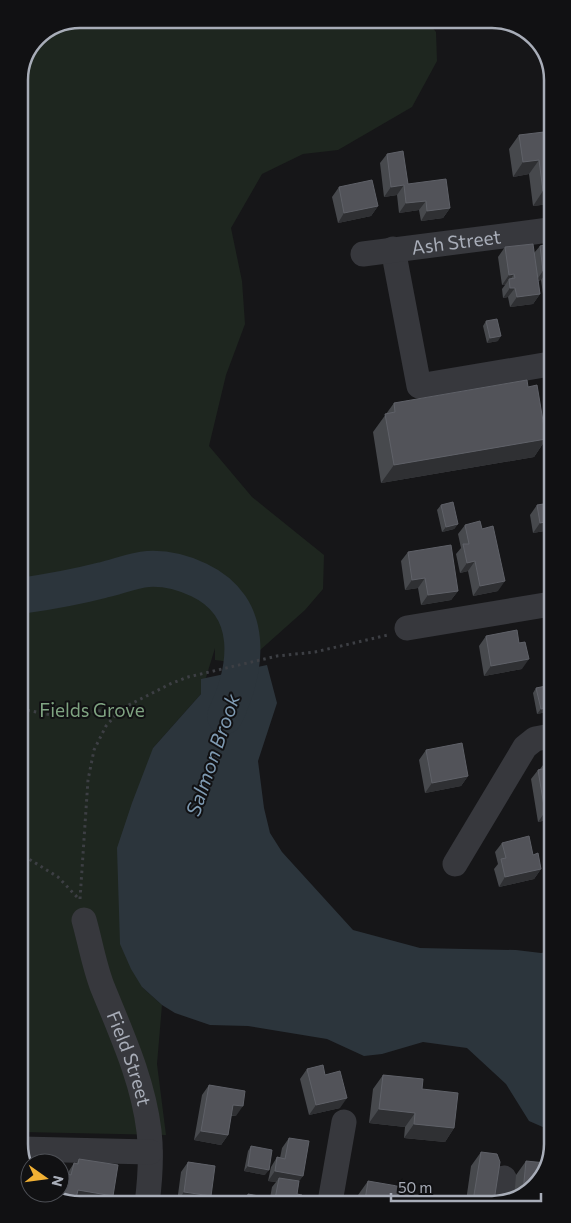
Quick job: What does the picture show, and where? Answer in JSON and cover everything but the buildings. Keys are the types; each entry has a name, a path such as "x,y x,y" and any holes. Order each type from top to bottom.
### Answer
{"street":[{"name":"Ash Street","path":"363,254 544,231"},
{"path":"393,249 419,386 544,365"},
{"path":"407,628 544,605"},
{"path":"455,864 525,747 534,739 544,737"},
{"name":"Field Street","path":"84,920 102,984 124,1038 137,1078 149,1131 148,1195"},
{"path":"331,1196 344,1122"},
{"path":"28,1149 150,1152"}],"path":[{"path":"28,858 58,877 80,901 88,780 94,750 106,726 121,709 188,677 277,656 315,652 398,633 407,628"},
{"path":"28,710 52,715 121,709"}],"green space":[{"name":"Fields Grove","path":"69,28 433,28 436,32 437,61 412,107 338,150 303,154 262,174 231,228 242,281 245,324 226,375 209,446 252,497 324,555 323,589 305,610 249,660 230,662 215,660 215,648 201,694 153,748 142,987 162,1005 157,1064 166,1135 28,1132 29,66 33,56 45,40 53,34"}],"water":[{"path":"267,665 277,703 258,761 264,808 270,833 282,852 353,930 420,948 544,952 544,1128 529,1121 506,1084 467,1048 423,1042 382,1054 364,1056 327,1039 248,1026 210,1025 175,1013 162,1005 142,987 131,969 120,944 117,848 153,748 201,694 201,679"}],"waterway":[{"name":"Salmon Brook","path":"28,595 72,587 148,569 174,571 199,580 217,592 230,606 238,622 242,640 239,678 225,716"}]}
